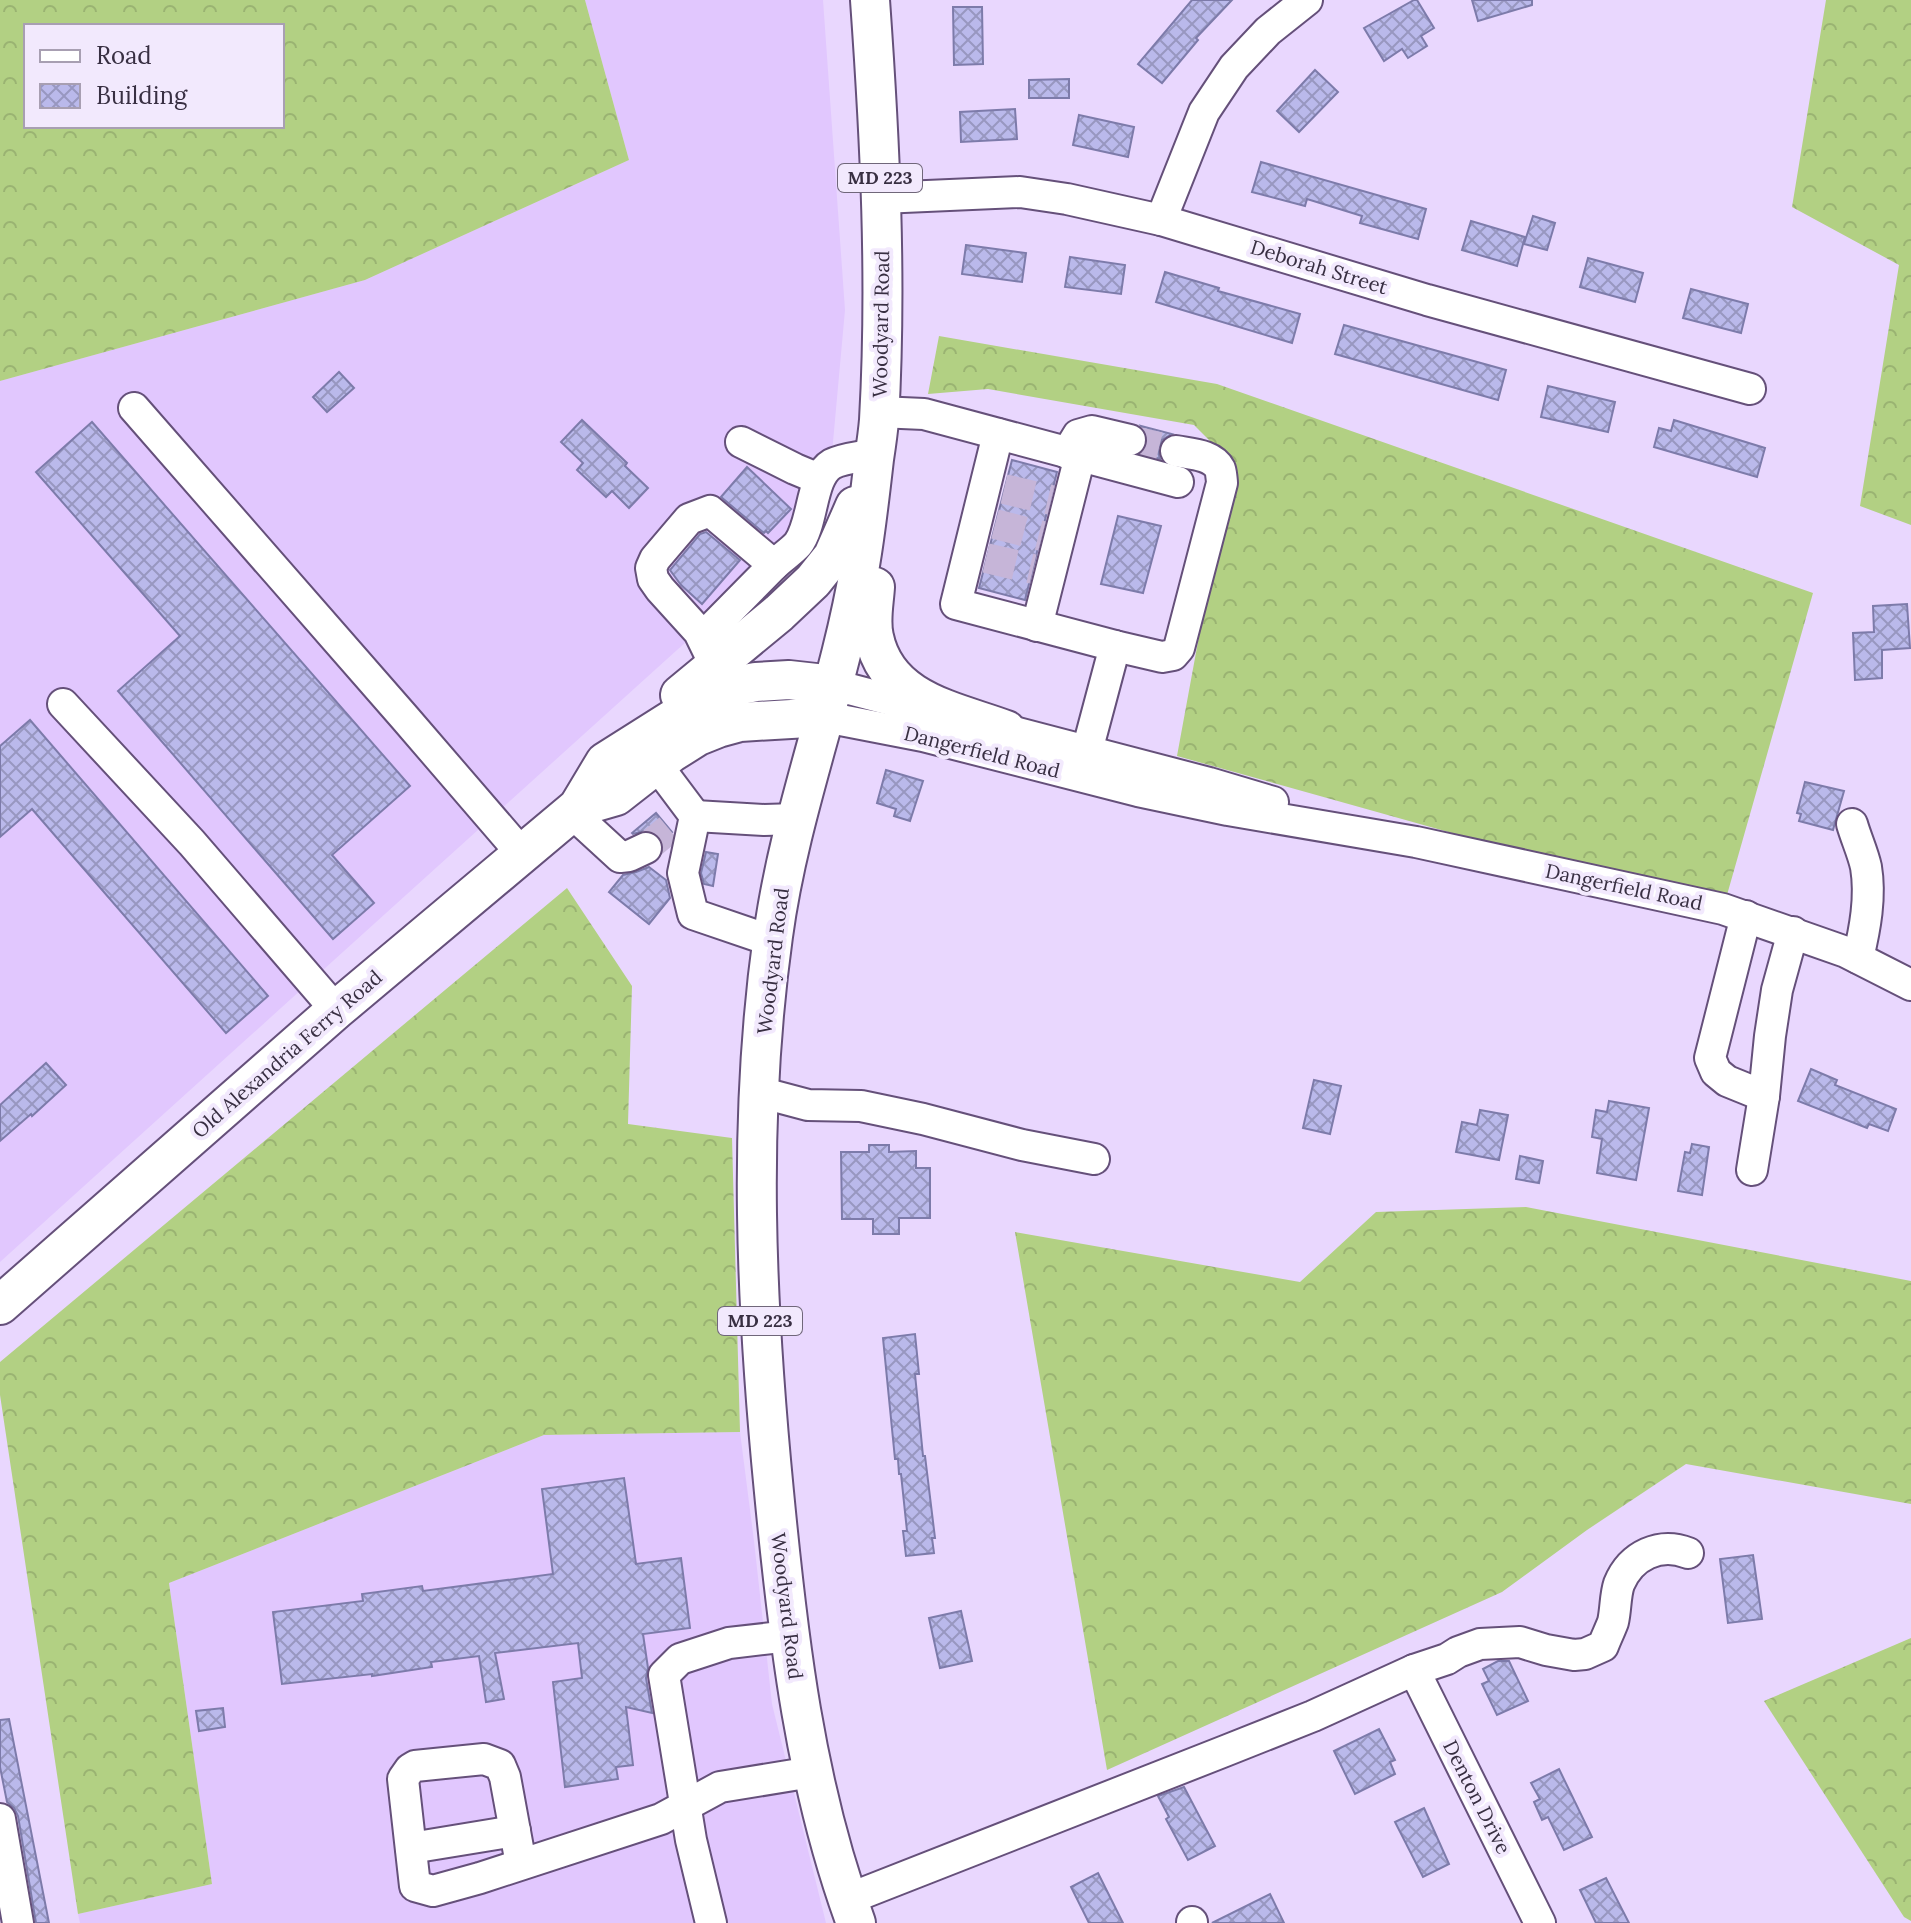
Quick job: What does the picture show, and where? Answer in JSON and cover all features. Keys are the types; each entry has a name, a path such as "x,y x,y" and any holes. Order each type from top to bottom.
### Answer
{"main road":[{"name":"Woodyard Road","path":"852,1911 812,1772 790,1636 765,1398 756,1220 759,1092 772,941 809,766 849,628 861,561 879,412 883,333 881,198 870,0"},
{"path":"605,762 709,652 779,613 813,581 833,556 874,454"},
{"path":"874,454 878,565 873,636 881,657 905,689 924,701 1006,730"},
{"name":"Old Alexandria Ferry Road","path":"0,1305 336,1010 575,810 605,762 711,695 730,687 789,680 829,701"},
{"name":"Old Alexandria Ferry Road","path":"575,810 616,796 698,736 740,722 829,701"}],"street":[{"path":"1161,220 1204,112 1234,67 1268,31 1307,0"},
{"name":"Deborah Street","path":"881,198 961,193 1038,194 1161,220 1427,300 1750,389"},
{"path":"134,408 523,855"},
{"path":"879,412 924,414 1178,482"},
{"path":"1037,626 1042,572 1078,435 1092,431 1130,440"},
{"path":"998,434 995,487 978,556 956,604 1162,657 1173,655 1179,648 1222,483 1220,470 1213,462 1203,456 1176,451"},
{"path":"741,442 819,479"},
{"path":"774,565 710,511 689,519 651,568 653,579 699,632 709,652 774,565 798,544 809,521 819,479 826,469 834,463 874,454"},
{"path":"1087,751 1115,646"},
{"name":"Dangerfield Road","path":"829,701 1006,730 1256,796 1327,825"},
{"name":"Dangerfield Road","path":"829,701 923,736 1124,787 1198,804 1416,842 1711,906 1793,932 1858,958 1911,985"},
{"path":"63,704 192,843 336,1010"},
{"path":"656,764 685,818 683,873 693,914 772,941"},
{"path":"575,810 620,857 646,848"},
{"path":"685,818 797,819"},
{"path":"1852,824 1866,867 1866,916 1858,958"},
{"path":"1746,916 1710,1058 1716,1072 1727,1081 1764,1096"},
{"path":"1752,1170 1777,990 1793,932"},
{"path":"759,1092 808,1105 861,1106 1094,1159"},
{"path":"852,1911 1480,1644 1520,1642 1546,1650 1585,1654 1603,1646 1612,1623 1618,1586 1642,1555 1666,1548 1688,1553"},
{"path":"711,1923 691,1840 664,1675 680,1659 729,1643 790,1636"},
{"name":"Denton Drive","path":"1414,1670 1540,1923"},
{"path":"521,1864 505,1777 500,1765 484,1759 410,1769 403,1779 415,1886 433,1891 521,1864 661,1819 720,1787 812,1772"},
{"path":"0,1819 18,1923"},
{"path":"411,1848 515,1831"}],"shaded area":[{"path":"585,0 823,0 845,310 826,519 0,1262 0,381 365,280 629,160"},
{"path":"740,1432 772,1704 826,1923 80,1923 78,1914 212,1884 169,1583 544,1435"}],"green space":[{"path":"0,0 585,0 629,160 365,280 0,381"},
{"path":"1826,0 1911,0 1911,525 1860,506 1899,265 1792,207"},
{"path":"939,336 1217,384 1813,593 1723,909 1177,756 1231,462 1194,425 988,389 928,394"},
{"path":"567,888 632,986 628,1124 732,1138 740,1432 544,1435 169,1583 212,1884 78,1914 0,1395 0,1362"},
{"path":"1526,1207 1911,1281 1911,1504 1686,1464 1502,1592 1107,1770 1015,1232 1300,1282 1376,1212"},
{"path":"1911,1638 1911,1921 1904,1917 1764,1701"}],"building":[{"path":"1192,0 1232,0 1196,38 1198,40 1162,83 1138,64"},
{"path":"1417,0 1434,28 1421,36 1427,46 1408,58 1402,49 1384,61 1364,28"},
{"path":"1472,0 1532,0 1532,5 1478,21"},
{"path":"953,7 982,7 983,64 954,65"},
{"path":"1315,70 1338,92 1299,132 1277,111"},
{"path":"1069,79 1069,98 1029,98 1029,80"},
{"path":"1015,109 1017,139 961,142 960,112"},
{"path":"1079,115 1134,127 1128,157 1073,145"},
{"path":"1261,162 1426,209 1418,239 1360,223 1362,216 1307,199 1305,206 1252,192"},
{"path":"1533,216 1555,223 1547,250 1524,244"},
{"path":"1471,221 1525,237 1517,266 1462,250"},
{"path":"966,245 1026,253 1022,282 962,274"},
{"path":"1070,257 1125,265 1121,294 1065,287"},
{"path":"1588,258 1643,273 1635,302 1580,287"},
{"path":"1165,272 1300,314 1292,343 1156,302"},
{"path":"1691,289 1748,304 1741,333 1683,318"},
{"path":"1344,325 1506,370 1498,400 1335,354"},
{"path":"339,372 354,388 327,412 313,397"},
{"path":"1548,386 1615,402 1608,432 1541,417"},
{"path":"582,420 648,488 629,508 612,491 606,497 577,470 583,463 561,442"},
{"path":"1674,420 1765,448 1757,477 1654,447 1659,428 1671,431"},
{"path":"92,422 410,786 332,855 374,903 333,939 118,691 180,636 36,472"},
{"path":"1141,426 1172,434 1162,440 1158,449 1160,459 1141,454 1148,443 1147,434"},
{"path":"1012,460 1057,472 1025,600 979,588"},
{"path":"747,467 791,509 768,533 764,533 721,497"},
{"path":"1118,516 1161,526 1143,593 1101,584"},
{"path":"706,532 740,560 702,604 670,570 700,534"},
{"path":"1907,604 1910,648 1882,650 1882,678 1855,680 1853,633 1874,632 1873,606"},
{"path":"30,720 268,996 226,1033 32,809 0,837 0,746"},
{"path":"886,770 923,781 910,821 894,816 896,809 877,803"},
{"path":"1805,782 1844,791 1833,830 1799,821 1801,814 1797,813"},
{"path":"656,813 672,832 662,840 648,830 632,833"},
{"path":"706,852 718,854 713,886 704,884 701,873"},
{"path":"649,867 666,880 670,898 649,924 609,892 623,875"},
{"path":"46,1063 66,1085 0,1141 0,1105"},
{"path":"1811,1069 1837,1080 1835,1085 1896,1109 1888,1131 1869,1124 1867,1128 1798,1101"},
{"path":"1314,1080 1341,1086 1330,1134 1303,1128"},
{"path":"1609,1101 1649,1108 1636,1180 1597,1173 1602,1139 1592,1137 1596,1110 1607,1112"},
{"path":"1480,1110 1508,1115 1499,1160 1456,1152 1462,1122 1477,1125"},
{"path":"1692,1144 1709,1147 1702,1195 1678,1191 1685,1152 1690,1153"},
{"path":"869,1145 889,1145 889,1152 916,1151 916,1168 930,1168 930,1218 899,1218 899,1234 873,1234 873,1219 842,1219 841,1152 869,1152"},
{"path":"1520,1156 1543,1161 1539,1183 1516,1179"},
{"path":"915,1334 919,1374 915,1374 923,1456 935,1538 932,1538 934,1553 906,1556 903,1531 907,1531 901,1474 898,1459 895,1459 883,1338"},
{"path":"624,1478 636,1564 681,1558 690,1628 643,1634 652,1713 626,1707 633,1765 616,1767 618,1779 565,1787 553,1682 582,1678 578,1643 495,1653 504,1699 486,1702 479,1656 431,1662 432,1667 372,1676 282,1684 273,1612 363,1601 362,1594 422,1586 423,1591 553,1574 542,1489"},
{"path":"1753,1555 1762,1619 1728,1623 1720,1559"},
{"path":"961,1611 972,1661 940,1668 929,1618"},
{"path":"1498,1661 1509,1661 1528,1701 1497,1715 1482,1684 1489,1681 1483,1669"},
{"path":"223,1708 225,1727 199,1731 196,1711"},
{"path":"9,1719 49,1923 36,1923 18,1816 7,1802 0,1767 0,1720"},
{"path":"1379,1729 1395,1760 1390,1762 1395,1774 1355,1794 1334,1751"},
{"path":"1559,1769 1592,1837 1564,1850 1548,1817 1542,1820 1534,1802 1540,1799 1531,1783"},
{"path":"1184,1787 1215,1846 1188,1860 1166,1819 1169,1817 1158,1796"},
{"path":"1424,1808 1449,1864 1423,1877 1395,1822"},
{"path":"1098,1873 1123,1923 1089,1923 1071,1887"},
{"path":"1606,1878 1629,1923 1596,1923 1580,1890"},
{"path":"1270,1894 1284,1923 1212,1923"}],"tunnel":[{"path":"1130,440 1176,451"},
{"path":"1004,489 1051,500"},
{"path":"995,524 1042,536"},
{"path":"986,558 1033,569"},
{"path":"646,848 669,829"}]}
